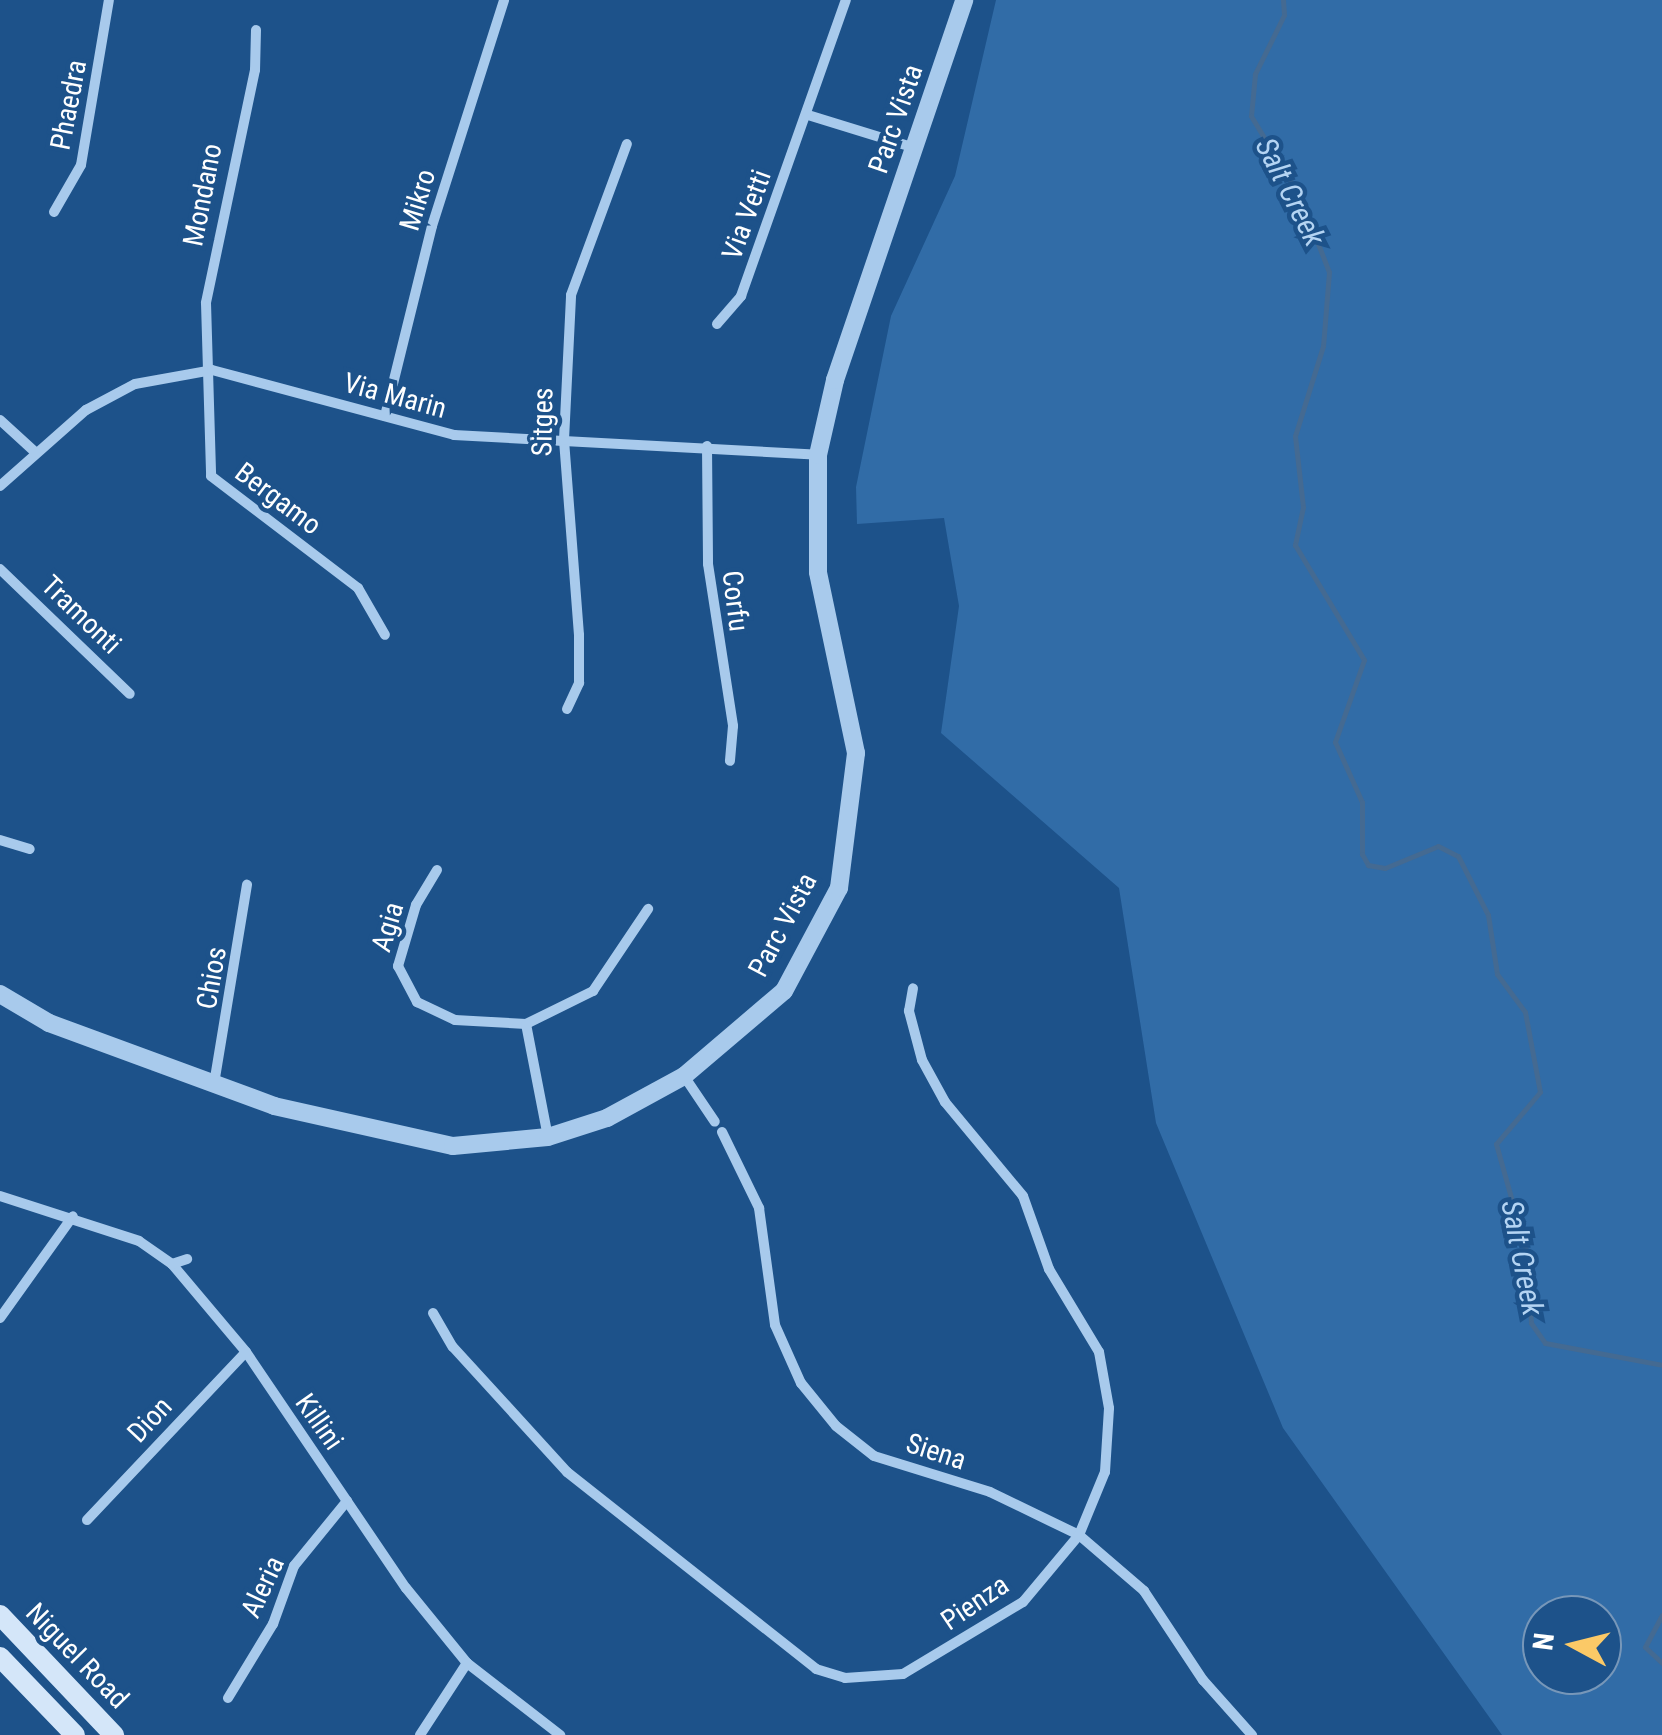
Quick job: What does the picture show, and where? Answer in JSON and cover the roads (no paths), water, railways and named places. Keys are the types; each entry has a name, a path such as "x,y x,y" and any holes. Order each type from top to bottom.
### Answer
{"main road":[{"name":"Niguel Road","path":"0,1615 114,1735"},
{"name":"Niguel Road","path":"0,1657 74,1735"}],"street":[{"name":"Phaedra","path":"54,212 81,165 109,0"},
{"name":"Mikro","path":"386,416 432,226 504,0"},
{"name":"Via Vetti","path":"718,324 741,296 846,0"},
{"name":"Parc Vista","path":"0,994 49,1023 215,1078 274,1106 453,1146 548,1137 607,1118 684,1076 784,991 839,888 856,753 818,572 818,455 834,380 964,0"},
{"name":"Mondano","path":"212,370 206,304 255,70 256,30"},
{"path":"808,115 916,149"},
{"name":"Sitges","path":"567,709 578,683 579,635 564,440 571,295 627,144"},
{"name":"Via Marin","path":"0,486 34,451 135,384 212,370 454,435 818,455"},
{"name":"Bergamo","path":"212,370 212,476 358,588 385,635"},
{"path":"0,420 34,451"},
{"name":"Corfu","path":"707,446 708,564 733,726 730,761"},
{"name":"Tramonti","path":"0,569 130,694"},
{"path":"0,840 30,849"},
{"name":"Agia","path":"437,870 416,905 400,980 434,1013 526,1024"},
{"name":"Chios","path":"215,1078 247,885"},
{"path":"548,1137 526,1024 592,991 648,909"},
{"name":"Pienza","path":"433,1313 453,1347 567,1472 771,1640 845,1678 903,1674 1023,1602 1079,1535 1105,1472 1109,1408 1100,1352 1050,1269 1023,1196 945,1102 922,1060 909,1011 913,988"},
{"name":"Siena","path":"684,1076 719,1127 759,1208 775,1325 802,1383 836,1426 874,1456 990,1492 1079,1535 1144,1591 1203,1680 1252,1735"},
{"name":"Killini","path":"0,1196 73,1216 139,1241 172,1264 246,1352 347,1501 467,1663 560,1735"},
{"path":"0,1318 73,1216"},
{"path":"172,1264 187,1258"},
{"name":"Dion","path":"87,1520 246,1352"},
{"name":"Aleria","path":"228,1698 272,1624 294,1566 347,1501"},
{"path":"420,1735 467,1663"}],"waterway":[{"name":"Salt Creek","path":"1283,0 1284,15 1255,74 1251,116 1300,197 1329,272 1323,346 1295,436 1303,507 1295,545 1364,660 1335,742 1362,802 1362,854 1368,865 1385,868 1438,846 1458,856 1488,915 1497,974 1525,1012 1540,1092 1496,1144 1526,1251 1531,1323 1545,1343 1662,1365"},
{"name":"Salt Creek","path":"1662,1615 1645,1647 1662,1663"}]}
